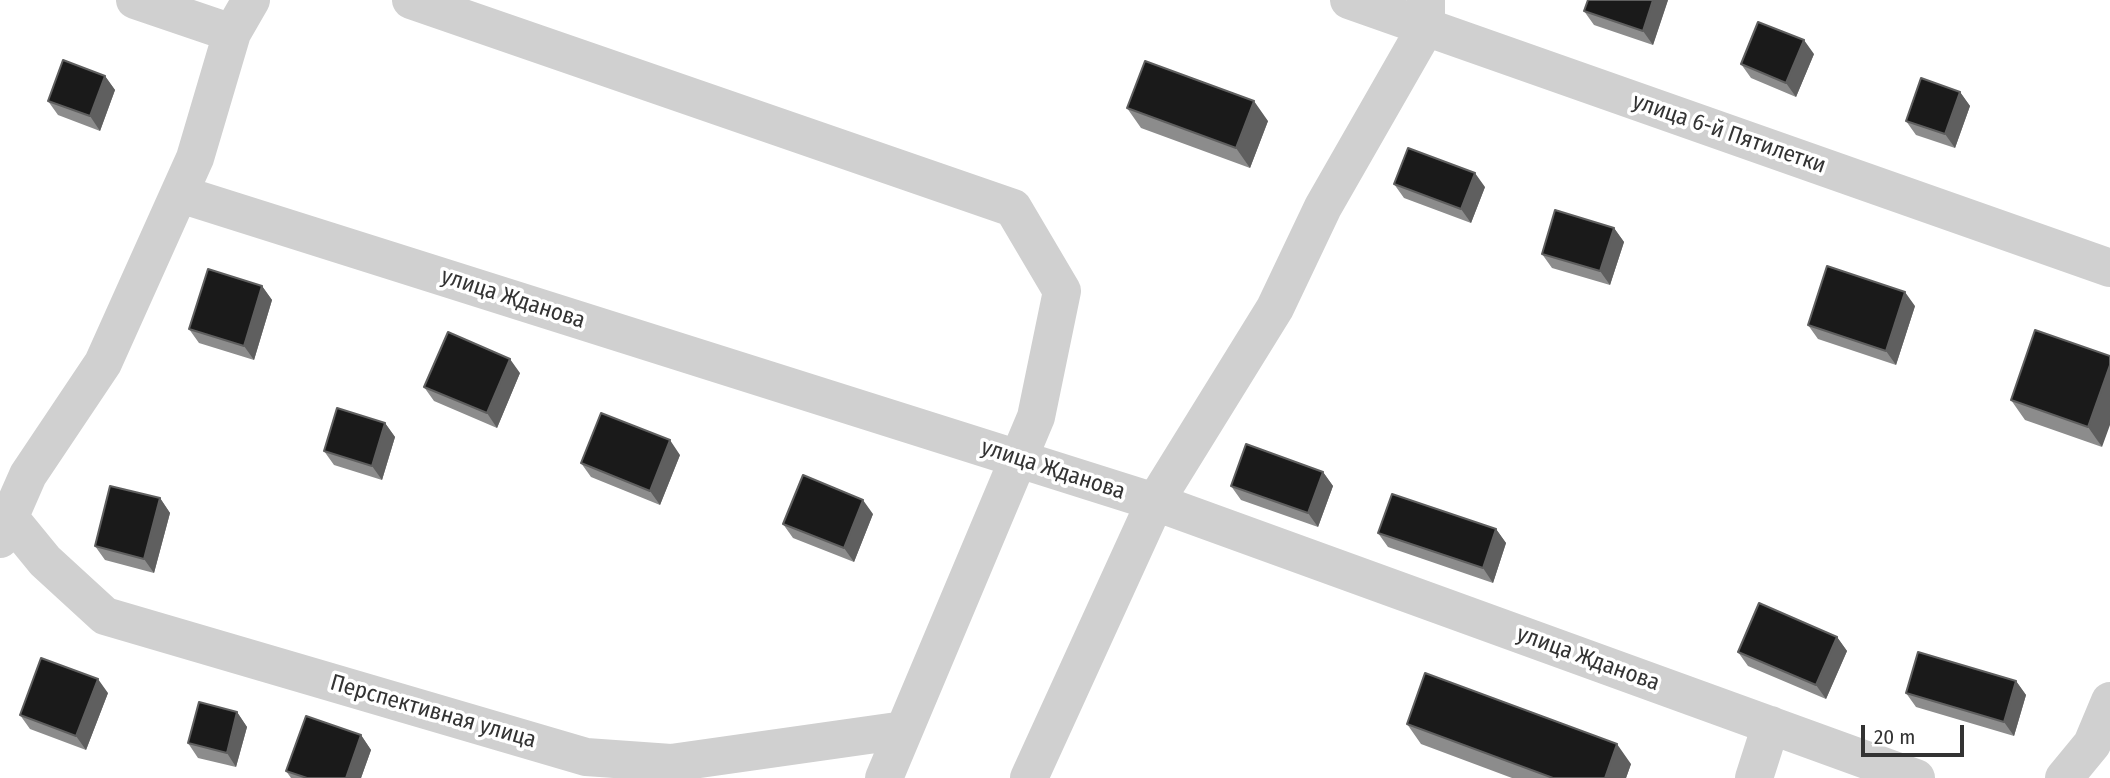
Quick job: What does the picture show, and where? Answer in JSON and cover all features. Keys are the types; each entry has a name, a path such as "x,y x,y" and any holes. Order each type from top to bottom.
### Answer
{"street":[{"path":"135,0 232,33"},
{"path":"5,528 14,470 103,363 195,158 232,33 251,0"},
{"path":"411,0 1013,208 1062,291 1036,417 884,778"},
{"name":"улица 6-й Пятилетки","path":"1349,0 1426,13 2110,268"},
{"path":"1029,778 1155,502 1275,308 1323,207 1426,13"},
{"name":"улица Жданова","path":"180,194 1155,502 1916,778"},
{"name":"Перспективная улица","path":"5,528 105,616 586,757 671,763 904,730"},
{"path":"2064,778 2101,745 2110,701"},
{"path":"1754,778 1771,725"}],"building":[{"path":"1588,0 1653,0 1643,31 1584,11"},
{"path":"1758,22 1804,40 1786,83 1741,64"},
{"path":"63,60 105,76 90,116 48,101"},
{"path":"1145,61 1254,101 1236,148 1127,108"},
{"path":"1921,78 1960,92 1945,134 1906,121"},
{"path":"1408,148 1475,173 1461,209 1394,184"},
{"path":"1555,210 1614,228 1600,271 1542,254"},
{"path":"1827,266 1905,292 1886,351 1808,325"},
{"path":"208,269 262,286 244,346 189,329"},
{"path":"2035,330 2110,356 2110,365 2088,427 2011,400"},
{"path":"448,332 510,359 487,413 424,387"},
{"path":"337,408 385,423 372,466 324,451"},
{"path":"601,413 670,440 650,491 581,463"},
{"path":"1246,444 1323,472 1308,513 1231,486"},
{"path":"803,475 863,500 844,548 783,524"},
{"path":"110,486 160,498 144,559 95,546"},
{"path":"1392,494 1496,529 1483,568 1378,533"},
{"path":"1759,603 1837,637 1816,685 1738,652"},
{"path":"1918,652 2016,681 2004,722 1906,693"},
{"path":"41,658 98,679 76,736 20,715"},
{"path":"1425,673 1617,744 1605,778 1553,778 1407,724"},
{"path":"199,702 237,712 227,753 188,743"},
{"path":"306,716 361,735 346,778 307,778 286,771"}]}
